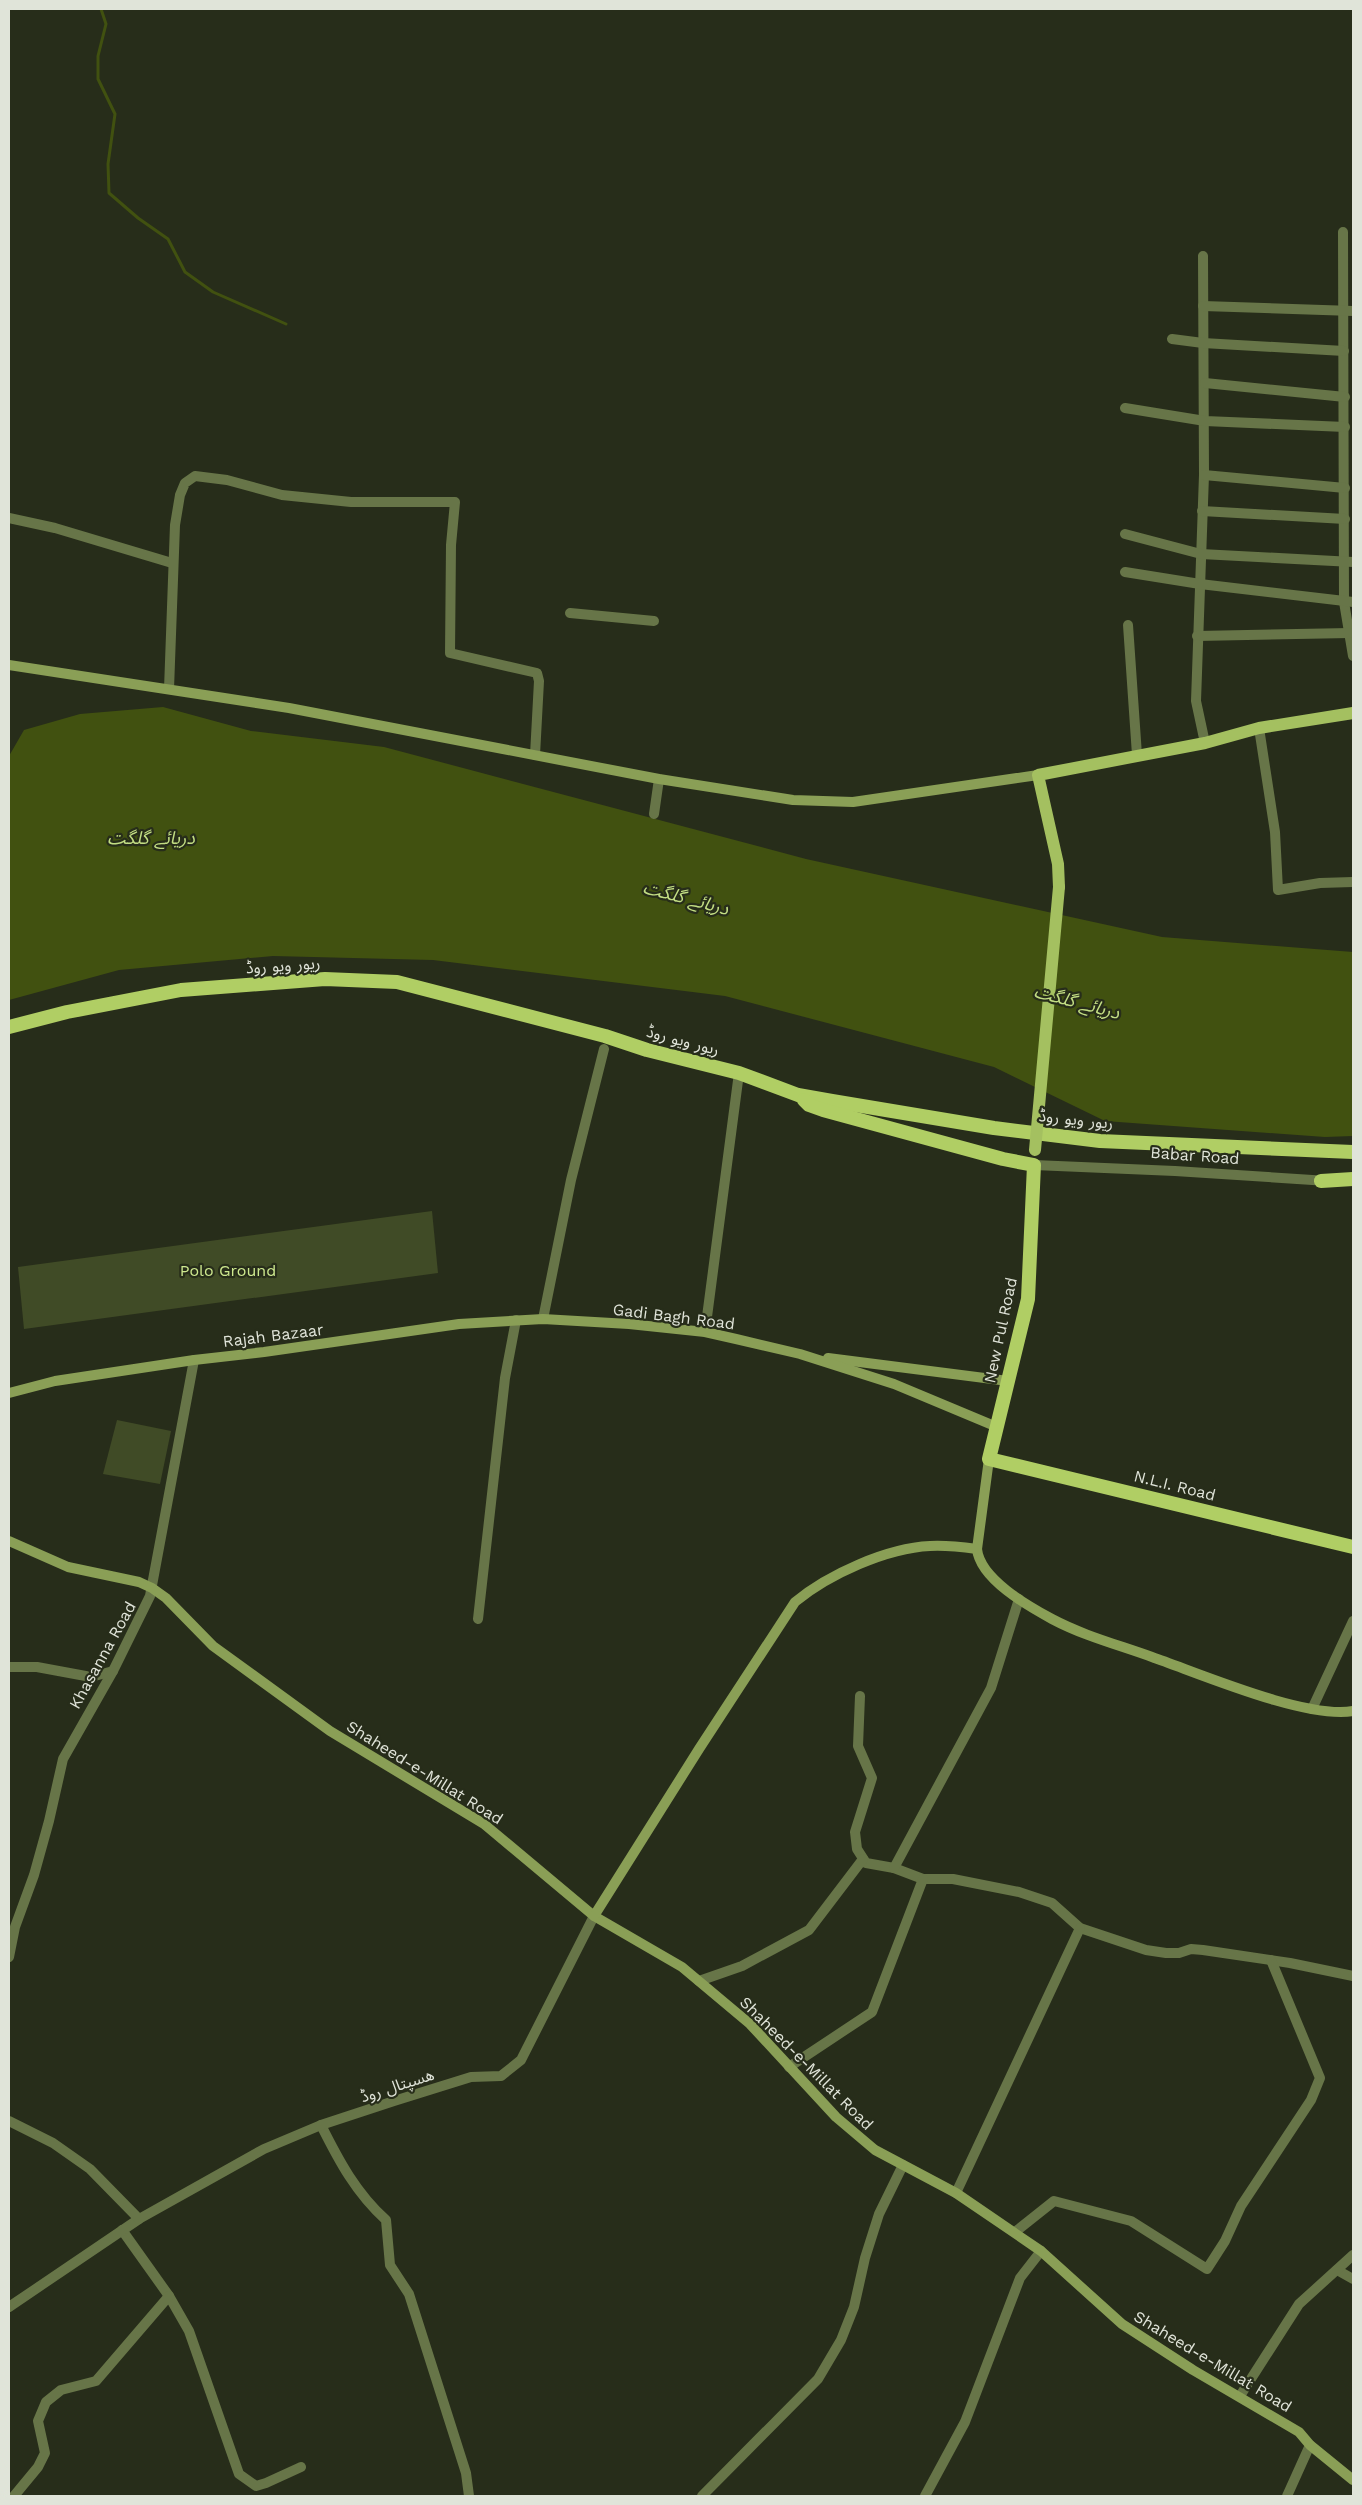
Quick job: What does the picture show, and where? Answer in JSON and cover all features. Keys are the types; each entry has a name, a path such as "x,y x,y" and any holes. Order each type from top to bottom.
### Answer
{"highway":[{"name":"ریور ویو روڈ","path":"9,1027 67,1012 181,990 325,979 397,982 606,1036 647,1050 739,1073 798,1095 994,1128 1100,1141 1353,1152"},
{"path":"798,1095 809,1105 823,1110 1003,1159 1034,1165"},
{"name":"New Pul Road","path":"997,1427 1028,1298 1031,1276 1034,1165"},
{"path":"1321,1181 1353,1180"},
{"path":"989,1459 997,1427"},
{"name":"N.L.I. Road","path":"989,1459 1353,1547"}],"main road":[{"path":"9,665 289,708 659,779 793,800 853,802 1038,774 1205,743 1259,728 1353,713"},
{"path":"1035,1150 1059,887 1058,864 1038,774"},
{"name":"New Pul Road","path":"1034,1165 1035,1150"},
{"name":"Rajah Bazaar","path":"9,1393 55,1381 194,1360 459,1324 543,1319"},
{"name":"Gadi Bagh Road","path":"543,1319 629,1324 705,1332 800,1354 894,1384 997,1427"},
{"name":"Gadi Bagh Road","path":"800,1354 1008,1381"},
{"path":"894,1384 899,1367"},
{"path":"989,1459 977,1549 978,1558 983,1568 1019,1599 1066,1626 1210,1677 1312,1710 1336,1713 1353,1711"},
{"name":"Shaheed-e-Millat Road","path":"9,1541 68,1567 139,1582 152,1588 166,1598 213,1646 330,1731 484,1824 594,1916 682,1967 750,2024 836,2117 876,2150 956,2193 1015,2232 1041,2251 1122,2324 1194,2370 1299,2432 1310,2445 1353,2480"},
{"path":"594,1916 699,1749 796,1602 809,1591 835,1576 865,1562 905,1550 930,1546 977,1549"}],"street":[{"path":"1343,232 1348,311 1345,427 1349,444 1344,519 1349,562 1350,633 1353,656"},
{"path":"1203,256 1205,421 1196,701 1205,743"},
{"path":"1203,306 1348,311"},
{"path":"1172,339 1203,343 1347,344"},
{"path":"1205,383 1345,397"},
{"path":"1125,408 1205,421 1345,427"},
{"path":"1204,475 1345,488"},
{"path":"169,689 172,563 175,525 180,495 186,483 195,476 237,482 282,495 351,502 455,502 451,545 450,653 538,673 535,756"},
{"path":"1202,511 1344,519"},
{"path":"9,518 55,528 172,563"},
{"path":"1125,534 1201,554 1349,562"},
{"path":"1125,572 1200,584 1349,602"},
{"path":"570,612 654,621"},
{"path":"1128,625 1137,755"},
{"path":"1197,636 1350,633"},
{"path":"1259,728 1276,832 1278,890 1320,884 1353,882"},
{"path":"654,814 659,779"},
{"path":"543,1319 571,1180 604,1049"},
{"path":"705,1332 739,1073"},
{"name":"Babar Road","path":"1034,1165 1175,1171 1321,1181"},
{"path":"478,1619 505,1378 516,1320"},
{"name":"Khasanna Road","path":"9,1957 16,1927 47,1830 63,1759 113,1671 144,1611 152,1588 194,1360"},
{"path":"894,1868 991,1688 1019,1599"},
{"path":"1312,1710 1353,1622"},
{"path":"9,1668 36,1667 91,1677 113,1671"},
{"path":"860,1696 858,1746 872,1778 855,1832 857,1849 866,1863 894,1868 923,1879 953,1879 1019,1892 1052,1903 1080,1928 1146,1950 1179,1953 1191,1949 1271,1960 1353,1976"},
{"path":"699,1981 742,1966 809,1930 863,1859"},
{"path":"789,2067 872,2012 923,1879"},
{"name":"ھسپتال روڈ","path":"9,2307 138,2219 264,2149 322,2125 471,2078 501,2076 521,2060 594,1916"},
{"path":"956,2193 1080,1928"},
{"path":"1015,2232 1054,2201 1131,2221 1207,2270 1225,2242 1241,2206 1311,2100 1320,2078 1271,1960"},
{"path":"9,2121 53,2143 90,2169 138,2219"},
{"path":"322,2125 346,2174 369,2205 386,2220 390,2265 409,2294 425,2338 466,2473 469,2496"},
{"path":"702,2496 818,2379 841,2340 854,2307 865,2258 879,2214 903,2165"},
{"path":"122,2230 169,2296 189,2330 239,2474 256,2486 301,2467"},
{"path":"925,2496 965,2422 1020,2278 1041,2251"},
{"path":"1240,2396 1298,2304 1353,2255"},
{"path":"1337,2270 1353,2279"},
{"path":"14,2496 38,2467 45,2453 38,2421 46,2402 61,2390 96,2381 169,2296"},
{"path":"1287,2496 1310,2445"}],"green space":[{"name":"Polo Ground","path":"432,1211 438,1273 24,1329 18,1267"},
{"path":"117,1420 171,1431 160,1484 103,1474"}],"water":[{"name":"دریائے گلگت","path":"163,707 251,731 384,747 806,859 1162,937 1353,952 1353,1136 1325,1137 1105,1121 994,1067 725,996 433,960 273,956 119,970 9,1000 9,756 24,730 80,714"}],"waterway":[{"path":"101,9 106,24 98,56 98,79 115,114 108,164 109,193 138,218 168,239 185,272 213,292 286,324"}]}
